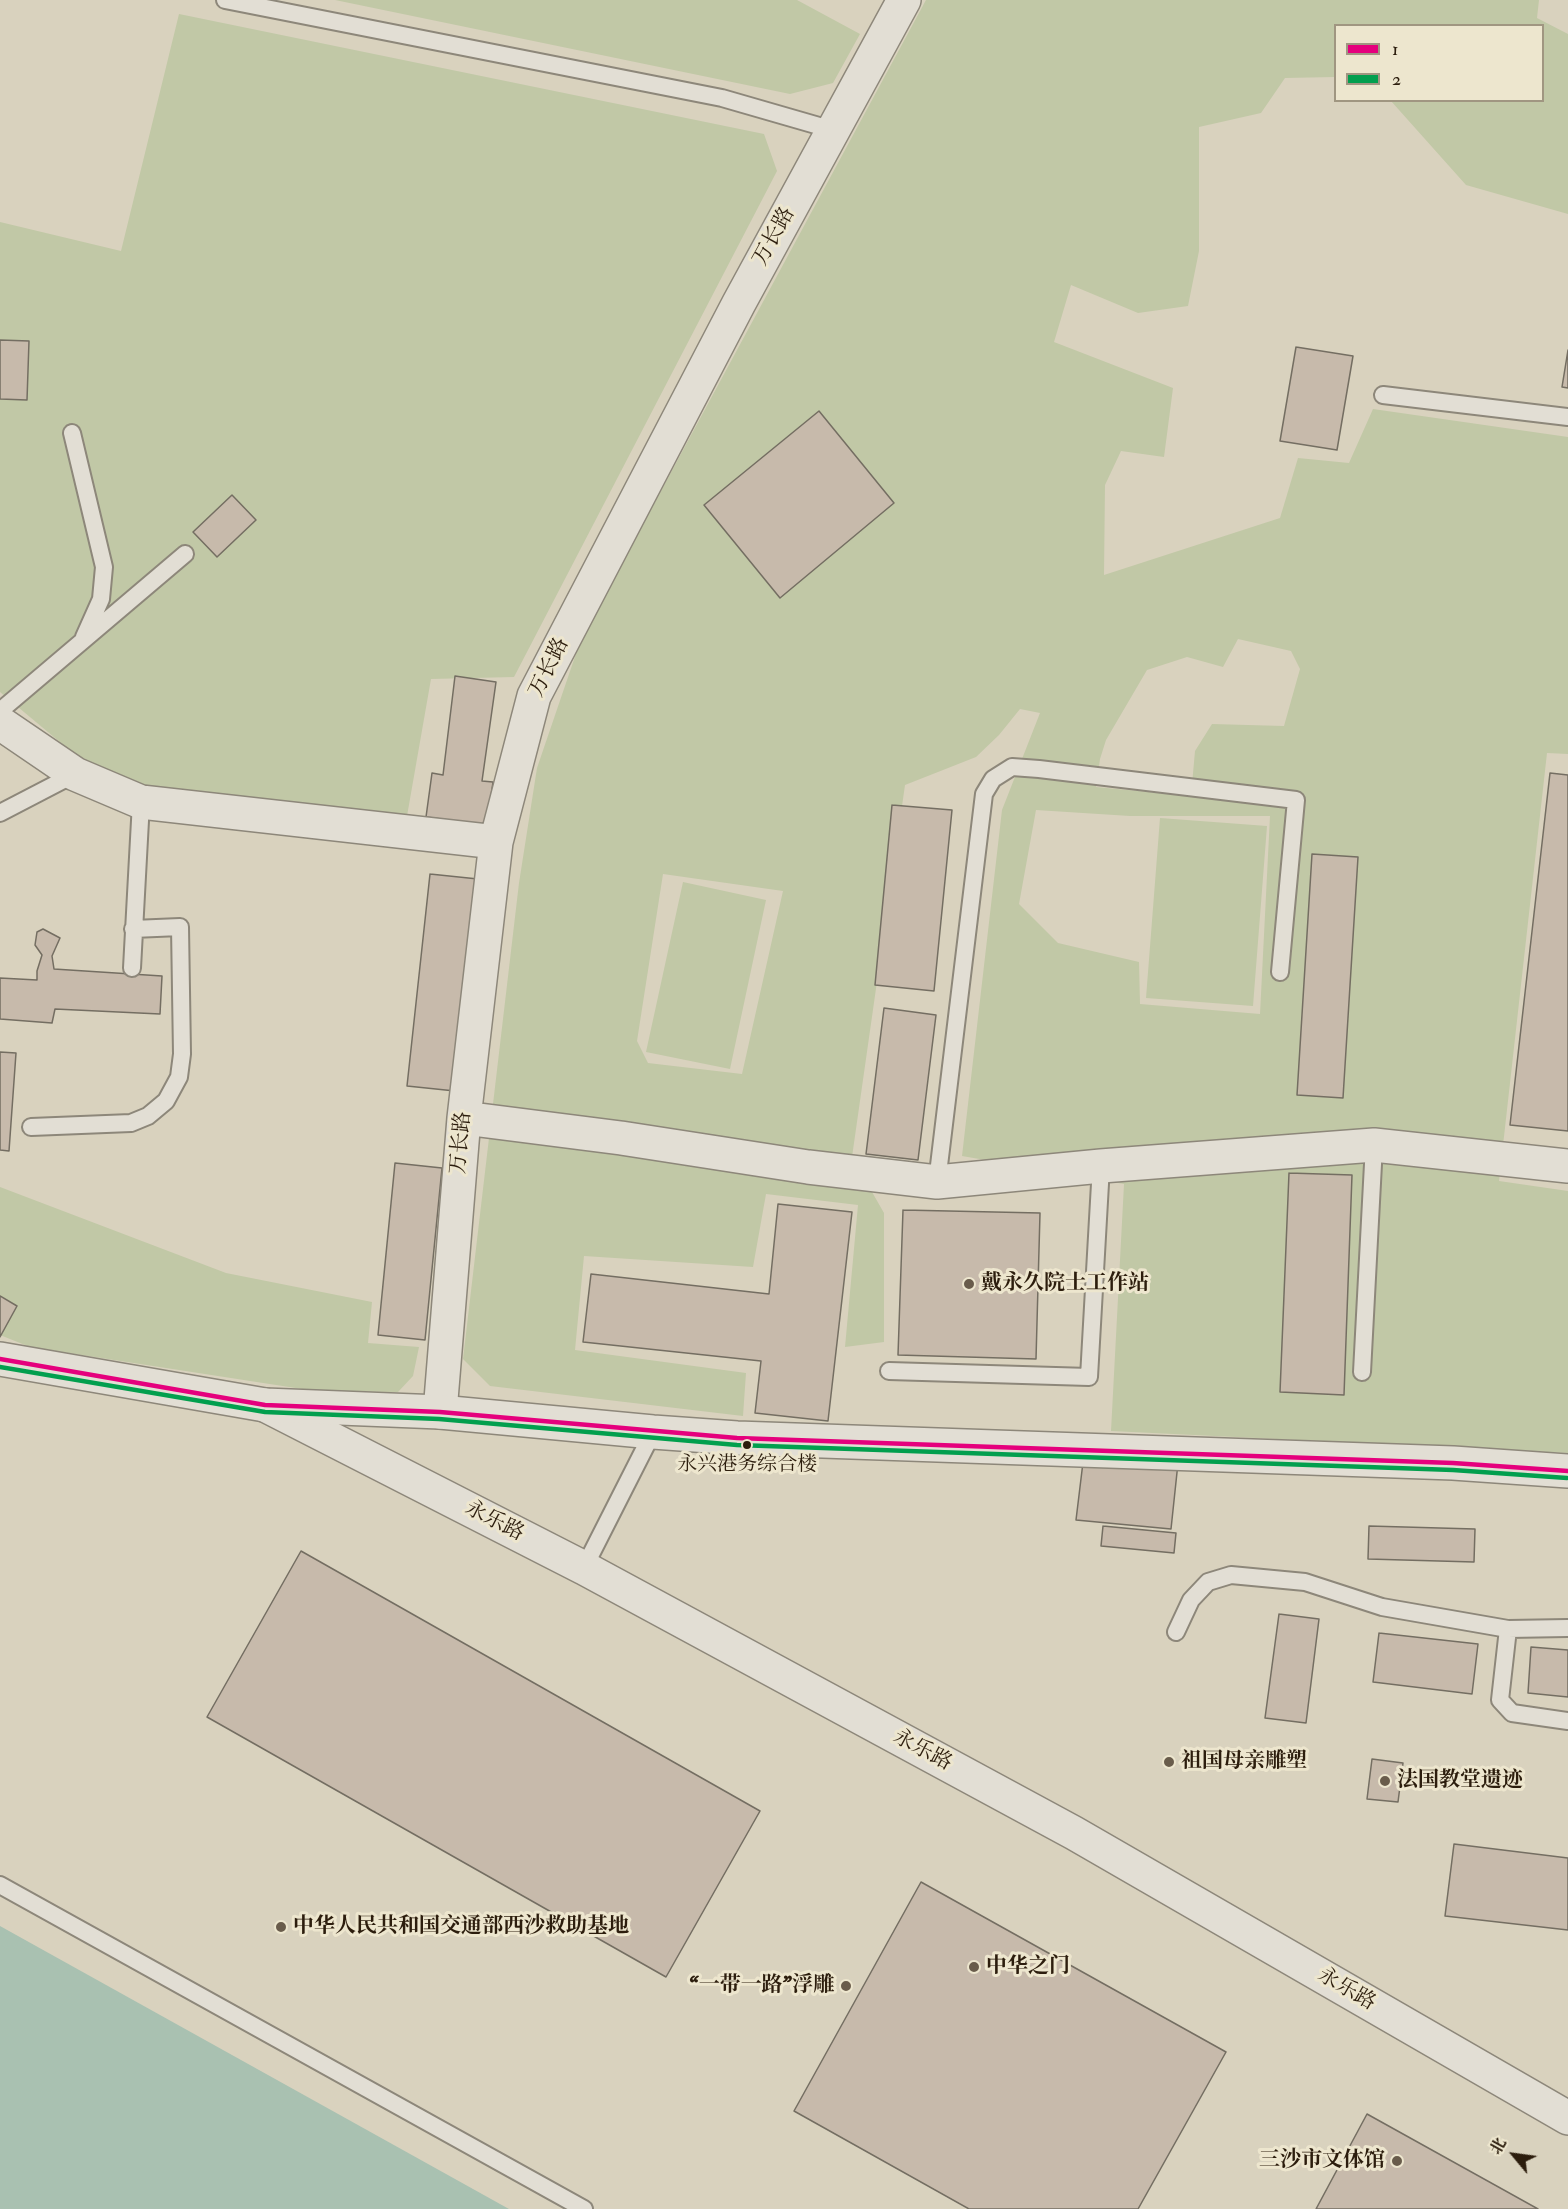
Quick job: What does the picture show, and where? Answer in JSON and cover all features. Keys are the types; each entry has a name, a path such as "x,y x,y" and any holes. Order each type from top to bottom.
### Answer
{"street":[{"name":"万长路","path":"440,1412 464,1118 496,842 534,696 739,303 904,0"},
{"path":"0,723 75,774 141,802 496,842"},
{"path":"464,1118 633,1140 808,1167 937,1182 1101,1166 1374,1145 1568,1166"},
{"path":"0,1359 265,1405 440,1412 737,1438 1453,1463 1568,1471"},
{"name":"永乐路","path":"265,1405 584,1568 1074,1833 1568,2118"}],"lane":[{"path":"225,0 722,98 833,130"},
{"path":"1383,395 1568,417"},
{"path":"72,433 104,567 101,599 83,640"},
{"path":"0,711 185,554"},
{"path":"937,1182 984,794 993,779 1012,767 1296,800 1280,972"},
{"path":"0,813 75,774"},
{"path":"132,969 141,802"},
{"path":"31,1127 131,1123 148,1116 166,1101 179,1077 182,1054 180,927 133,929"},
{"path":"1362,1372 1374,1145"},
{"path":"889,1371 1089,1377 1101,1166"},
{"path":"584,1568 653,1432"},
{"path":"1176,1632 1191,1600 1208,1582 1231,1575 1305,1582 1382,1607 1508,1629 1568,1628"},
{"path":"1508,1629 1500,1700 1512,1713 1568,1721"},
{"path":"0,1885 584,2209"}],"shaded area":[{"path":"335,0 797,0 860,34 833,83 790,94"},
{"path":"926,0 1539,0 1537,18 1568,34 1568,214 1466,185 1392,102 1544,102 1544,24 1334,24 1334,77 1285,78 1261,113 1199,127 1199,251 1188,306 1138,313 1071,285 1054,342 1173,388 1164,457 1121,451 1105,485 1104,575 1280,518 1298,458 1349,463 1373,409 1568,437 1568,754 1547,753 1499,1181 1568,1191 1568,1453 1111,1431 1124,1184 962,1156 1002,810 1040,713 1020,709 999,735 976,757 905,785 852,1157 884,1213 884,1342 845,1347 858,1205 766,1194 753,1267 584,1256 575,1350 746,1373 743,1416 490,1386 463,1359 519,883 537,768 581,639","holes":["1238,639 1291,651 1300,669 1284,726 1212,724 1195,751 1191,796 1096,787 1100,759 1106,740 1147,670 1187,657 1223,667","1036,810 1130,816 1270,816 1260,1014 1140,1004 1139,962 1058,943 1019,904","663,874 783,891 742,1074 648,1063 637,1041"]},
{"path":"179,14 764,134 777,171 514,677 431,679 407,816 109,783 0,692 0,222 121,251"},
{"path":"1160,818 1267,826 1253,1006 1146,998"},
{"path":"683,882 766,900 730,1069 646,1052"},
{"path":"0,1187 226,1273 372,1302 368,1343 419,1347 413,1376 398,1392 315,1391 30,1347 0,1335"},
{"path":"0,1926 509,2209 0,2209"}],"building":[{"path":"0,340 29,341 27,400 0,399"},
{"path":"1296,347 1353,356 1337,450 1280,441"},
{"path":"1568,350 1568,388 1562,387"},
{"path":"819,411 894,503 780,598 704,505"},
{"path":"232,495 256,520 217,557 193,532"},
{"path":"455,676 496,682 482,781 493,782 487,825 426,817 432,773 443,775"},
{"path":"1550,773 1568,775 1568,1131 1510,1125"},
{"path":"892,805 952,810 934,991 875,985"},
{"path":"1312,854 1358,857 1343,1098 1297,1095"},
{"path":"430,874 478,879 455,1091 407,1086"},
{"path":"43,929 60,938 52,956 54,969 162,976 160,1014 55,1009 52,1023 0,1019 0,978 37,980 42,955 35,945 37,932"},
{"path":"884,1008 936,1015 918,1160 866,1154"},
{"path":"0,1052 16,1053 9,1151 0,1150"},
{"path":"395,1163 442,1168 425,1340 378,1335"},
{"path":"1289,1173 1352,1175 1344,1395 1280,1392"},
{"path":"778,1204 852,1212 828,1421 755,1413 761,1361 583,1342 591,1274 769,1294"},
{"name":"戴永久院士工作站","path":"903,1210 1040,1213 1036,1359 898,1355"},
{"path":"0,1296 17,1306 0,1337"},
{"path":"1084,1454 1178,1463 1171,1529 1076,1520"},
{"path":"1103,1526 1176,1533 1174,1553 1101,1546"},
{"path":"1369,1526 1475,1529 1474,1562 1368,1559"},
{"path":"301,1551 760,1811 666,1977 207,1717"},
{"path":"1279,1614 1319,1619 1306,1723 1265,1718"},
{"path":"1379,1633 1478,1644 1472,1694 1373,1682"},
{"path":"1531,1647 1568,1650 1568,1697 1528,1693"},
{"name":"法国教堂遗迹","path":"1372,1759 1403,1763 1398,1802 1367,1799"},
{"path":"1454,1844 1568,1858 1568,1930 1445,1916"},
{"name":"中华之门","path":"921,1882 1226,2052 1138,2209 969,2209 794,2111"},
{"name":"三沙市文体馆","path":"1367,2114 1538,2209 1316,2209"}],"transit line":[{"name":"1","path":"0,1359 265,1405 440,1412 737,1438 1453,1463 1568,1471"},
{"name":"2","path":"0,1367 265,1412 439,1419 737,1445 1453,1470 1567,1478"}],"place":[{"name":"戴永久院士工作站","path":"969,1284"},
{"name":"永兴港务综合楼","path":"747,1445"},
{"name":"祖国母亲雕塑","path":"1169,1762"},
{"name":"法国教堂遗迹","path":"1385,1781"},
{"name":"中华人民共和国交通部西沙救助基地","path":"281,1927"},
{"name":"中华之门","path":"974,1967"},
{"name":"“一带一路”浮雕","path":"846,1986"},
{"name":"三沙市文体馆","path":"1397,2161"}]}
